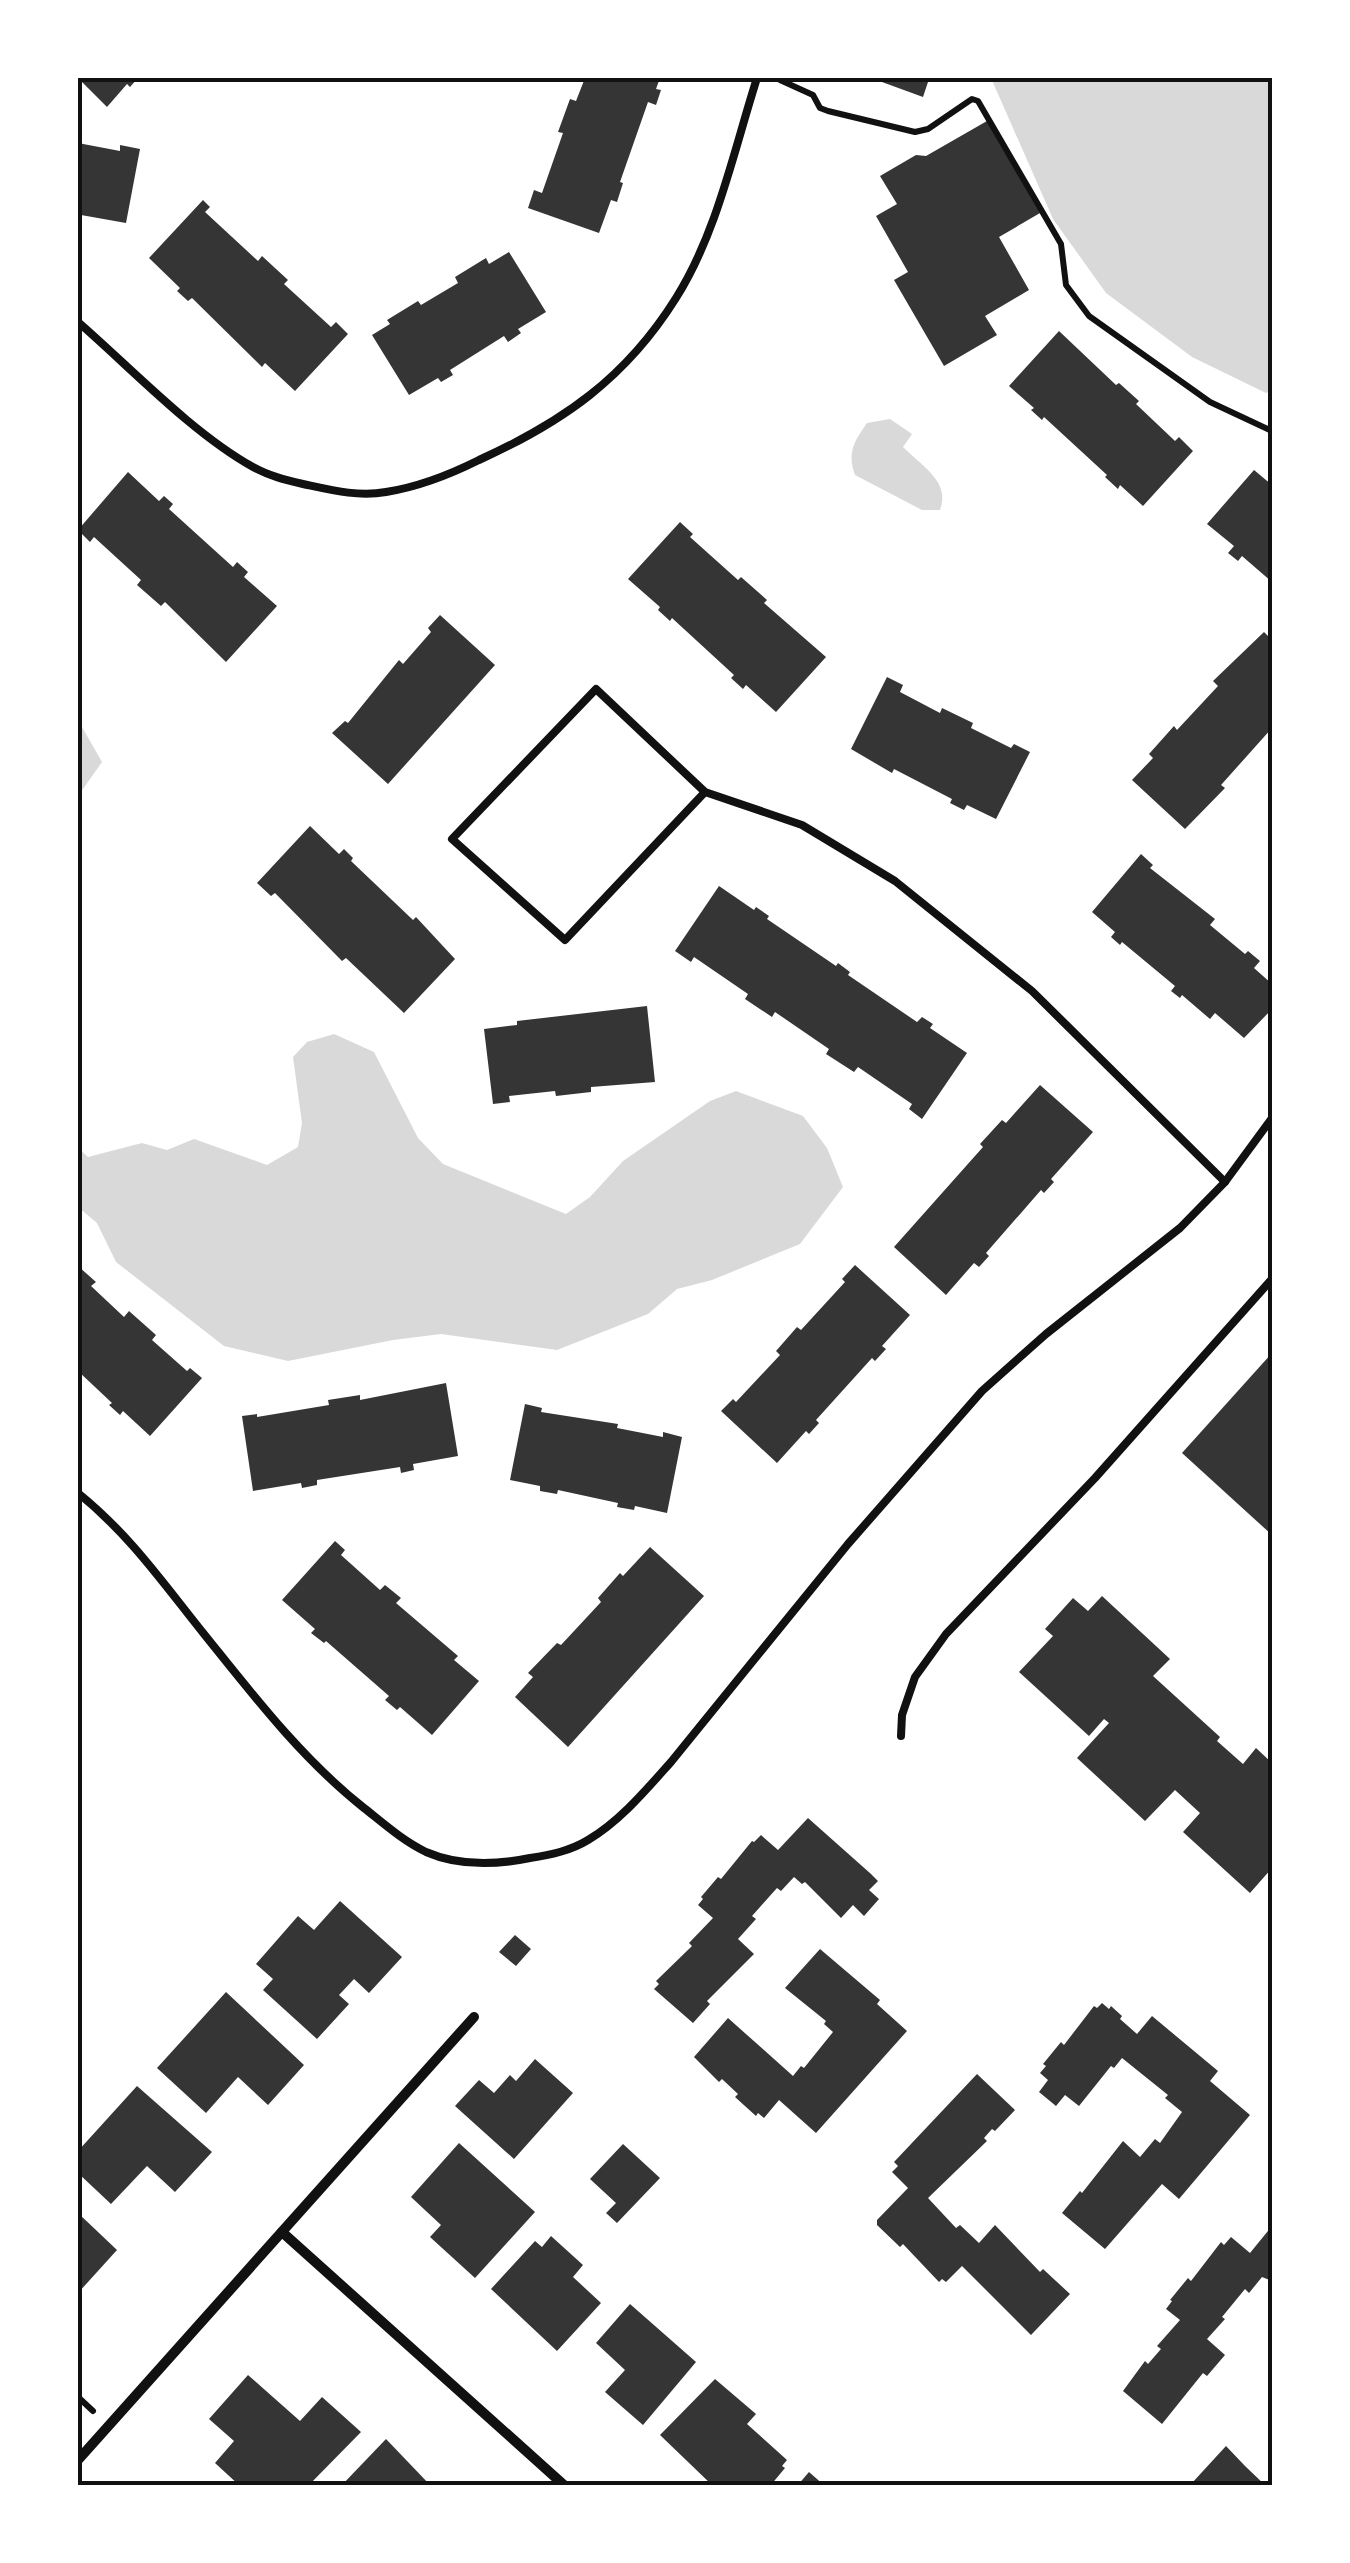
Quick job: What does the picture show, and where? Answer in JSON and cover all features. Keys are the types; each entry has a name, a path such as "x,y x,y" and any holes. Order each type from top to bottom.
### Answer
{"street":[{"path":"78,2460 474,2017"},
{"path":"282,2232 565,2486"}],"lane":[{"path":"78,322 212,440 277,478 352,494 387,492 452,473 569,414 620,369 654,330 678,294 704,239 757,78"},
{"path":"705,792 565,940 452,839 596,690 705,792 802,824 895,881 1032,991 1225,1182"},
{"path":"78,1493 146,1557 296,1745 350,1797 397,1834 425,1851 476,1863 513,1862 558,1853 587,1841 611,1823 672,1762 848,1544 982,1391 1046,1334 1180,1228 1225,1182 1272,1118"},
{"path":"901,1736 908,1694 932,1652 1096,1478 1272,1279"}],"path":[{"path":"774,78 813,95 820,108 915,132 928,129 972,99 978,100 1061,244 1066,285 1089,316 1210,402 1272,431"}],"shaded area":[{"path":"991,78 1272,78 1272,390 1266,393 1192,357 1106,293 1053,219"},
{"path":"890,419 912,434 903,447 938,483 942,491 940,510 922,510 855,475 853,448 867,423"},
{"path":"78,720 102,762 78,796"},
{"path":"334,1034 374,1052 418,1138 443,1164 566,1214 590,1197 623,1161 710,1101 736,1091 803,1116 827,1148 843,1187 800,1244 712,1280 677,1289 648,1314 557,1350 441,1334 288,1361 224,1346 116,1262 97,1223 78,1207 78,1148 88,1157 142,1143 167,1150 194,1139 267,1165 298,1147 302,1123 293,1057 307,1042"}],"building":[{"path":"78,78 138,78 130,87 127,84 107,107"},
{"path":"585,78 660,78 656,105 648,102 620,182 623,183 617,202 611,200 599,233 528,208 534,190 542,193 570,99 576,101"},
{"path":"871,78 924,78 928,82 923,97"},
{"path":"987,121 1040,213 999,237 1029,290 985,316 997,335 944,366 894,280 908,272 876,216 897,204 880,176 916,155 926,156"},
{"path":"78,143 120,151 120,145 140,149 126,223 81,215 78,226"},
{"path":"203,200 210,207 205,212 258,261 262,256 288,280 284,284 331,327 336,322 348,334 295,391 265,363 262,367 192,298 188,301 177,291 180,288 149,258"},
{"path":"509,252 546,312 518,329 521,333 508,342 504,336 450,370 453,375 441,382 438,378 409,395 372,335 390,324 387,320 418,301 421,305 458,283 455,277 486,258 489,264"},
{"path":"1059,331 1116,385 1119,383 1139,401 1136,404 1175,441 1179,437 1193,451 1143,506 1120,485 1118,489 1009,386"},
{"path":"1254,470 1272,485 1272,582 1242,556 1238,561 1228,553 1234,546 1207,524"},
{"path":"128,472 159,501 164,496 173,504 169,509 233,567 237,562 248,572 244,577 277,606 226,662 165,602 161,606 137,585 141,580 94,537 90,542 78,530"},
{"path":"680,522 693,534 690,537 738,580 741,577 767,600 764,603 826,657 776,712 746,685 743,689 731,678 734,675 628,579"},
{"path":"440,615 495,665 388,784 332,733 345,721 348,723 399,660 403,664 431,632 428,628"},
{"path":"1264,632 1272,640 1272,728 1221,785 1225,788 1185,829 1132,780 1153,758 1149,754 1174,726 1177,730 1218,686 1213,681"},
{"path":"887,677 903,685 900,692 940,713 942,708 1011,748 1014,744 1030,752 996,819 967,805 964,810 950,803 952,799 894,769 892,773 851,749"},
{"path":"310,826 339,854 344,849 353,858 351,861 413,920 416,917 455,959 404,1013 346,958 342,961 275,893 271,896 257,883"},
{"path":"1141,854 1153,865 1150,868 1215,919 1210,925 1245,954 1248,951 1260,961 1254,968 1272,984 1272,1009 1244,1038 1215,1013 1210,1019 1182,995 1180,998 1171,991 1175,986 1111,937 1115,932 1092,912"},
{"path":"719,886 754,910 756,907 769,916 767,919 836,966 838,963 850,972 848,975 917,1022 922,1017 933,1024 930,1028 967,1053 922,1119 909,1109 912,1104 858,1067 854,1072 826,1054 829,1049 775,1012 772,1017 745,999 748,994 694,957 691,962 675,951"},
{"path":"647,1006 655,1082 591,1087 591,1092 556,1096 555,1091 509,1096 510,1102 493,1104 484,1029 517,1025 517,1021"},
{"path":"1040,1085 1093,1132 1051,1179 1054,1182 1044,1193 1041,1190 986,1253 989,1256 979,1267 974,1263 946,1295 894,1247 983,1147 980,1144 1002,1120 1006,1123"},
{"path":"855,1265 910,1315 882,1346 886,1349 875,1361 872,1358 816,1420 819,1423 809,1434 806,1431 777,1463 721,1411 733,1399 736,1402 780,1355 776,1351 797,1327 801,1330 845,1282 842,1279"},
{"path":"78,1266 96,1282 91,1286 124,1317 129,1311 156,1335 152,1340 187,1371 190,1368 202,1378 150,1436 123,1411 120,1415 78,1371"},
{"path":"1272,1353 1272,1535 1182,1453"},
{"path":"446,1383 458,1456 413,1464 414,1470 401,1473 400,1467 317,1480 317,1485 302,1488 301,1483 253,1491 242,1416 257,1417 329,1405 328,1400 360,1395 360,1400"},
{"path":"525,1404 542,1408 541,1412 618,1424 617,1428 682,1437 667,1513 635,1506 634,1510 617,1507 618,1503 558,1490 557,1494 540,1491 540,1486 510,1480"},
{"path":"335,1541 345,1550 341,1555 380,1590 385,1585 401,1598 396,1603 458,1656 454,1660 479,1681 432,1735 400,1707 397,1710 385,1700 389,1696 326,1641 311,1633 315,1629 282,1600"},
{"path":"650,1547 704,1596 568,1747 515,1697 533,1677 528,1673 557,1643 561,1645 601,1602 598,1598 620,1573 623,1576"},
{"path":"1102,1596 1170,1659 1153,1676 1220,1737 1217,1741 1243,1764 1256,1748 1272,1763 1272,1868 1250,1893 1183,1832 1200,1813 1175,1790 1145,1821 1077,1758 1109,1723 1104,1719 1089,1736 1019,1672 1053,1636 1045,1629 1073,1598 1088,1611"},
{"path":"808,1818 878,1881 869,1890 879,1899 864,1916 853,1905 841,1918 805,1882 802,1884 794,1877 781,1891 777,1888 738,1939 754,1954 707,2001 710,2004 693,2023 654,1989 659,1984 656,1981 692,1946 689,1943 713,1918 698,1905 701,1897 752,1841 761,1835 778,1850"},
{"path":"340,1901 402,1957 369,1993 354,1979 339,1995 349,2004 317,2039 263,1990 273,1979 256,1964 298,1916 314,1930"},
{"path":"515,1935 531,1949 516,1966 499,1952"},
{"path":"820,1949 880,2000 877,2004 907,2031 816,2133 779,2100 764,2118 758,2113 756,2116 735,2097 738,2094 722,2079 719,2082 694,2057 728,2018 793,2076 801,2066 804,2068 833,2032 824,2024 826,2021 785,1988"},
{"path":"226,1992 304,2065 268,2105 238,2077 206,2113 157,2068"},
{"path":"1102,2003 1109,2009 1111,2006 1137,2034 1152,2016 1218,2071 1210,2081 1250,2115 1179,2199 1162,2184 1105,2249 1062,2213 1123,2141 1140,2157 1155,2139 1160,2143 1182,2112 1165,2098 1168,2095 1122,2058 1079,2106 1065,2095 1056,2106 1039,2092 1048,2080 1040,2073 1046,2066 1043,2064 1061,2042 1064,2045 1094,2006"},
{"path":"535,2059 573,2093 514,2159 455,2106 479,2080 494,2093 510,2075 516,2081"},
{"path":"977,2074 1015,2110 928,2198 956,2228 960,2225 979,2243 995,2225 1040,2272 1043,2269 1070,2294 1031,2335 962,2266 946,2282 939,2282 903,2244 900,2247 877,2225 877,2220 908,2188 892,2172 898,2166 894,2162"},
{"path":"137,2086 212,2152 175,2192 147,2166 111,2204 78,2173 78,2151"},
{"path":"459,2143 535,2212 475,2278 430,2237 441,2225 411,2197"},
{"path":"623,2144 660,2178 617,2223 606,2213 616,2203 590,2179"},
{"path":"78,2213 117,2250 78,2293"},
{"path":"1272,2226 1272,2281 1262,2277 1249,2293 1245,2289 1222,2317 1225,2319 1207,2339 1225,2355 1207,2376 1203,2373 1162,2424 1123,2391 1145,2361 1148,2364 1161,2349 1157,2346 1180,2320 1166,2309 1170,2300 1188,2278 1191,2281 1221,2242 1224,2245 1231,2237 1250,2253"},
{"path":"551,2236 583,2265 573,2277 601,2303 557,2351 491,2289 535,2241 542,2247"},
{"path":"630,2304 696,2362 643,2425 605,2392 625,2370 596,2343"},
{"path":"248,2375 300,2421 322,2397 361,2432 308,2486 240,2486 215,2463 234,2441 209,2419"},
{"path":"715,2379 756,2414 747,2424 787,2460 770,2486 713,2486 660,2435"},
{"path":"386,2439 431,2486 341,2486"},
{"path":"1226,2446 1266,2486 1192,2483"},
{"path":"809,2472 825,2486 797,2486"}]}
